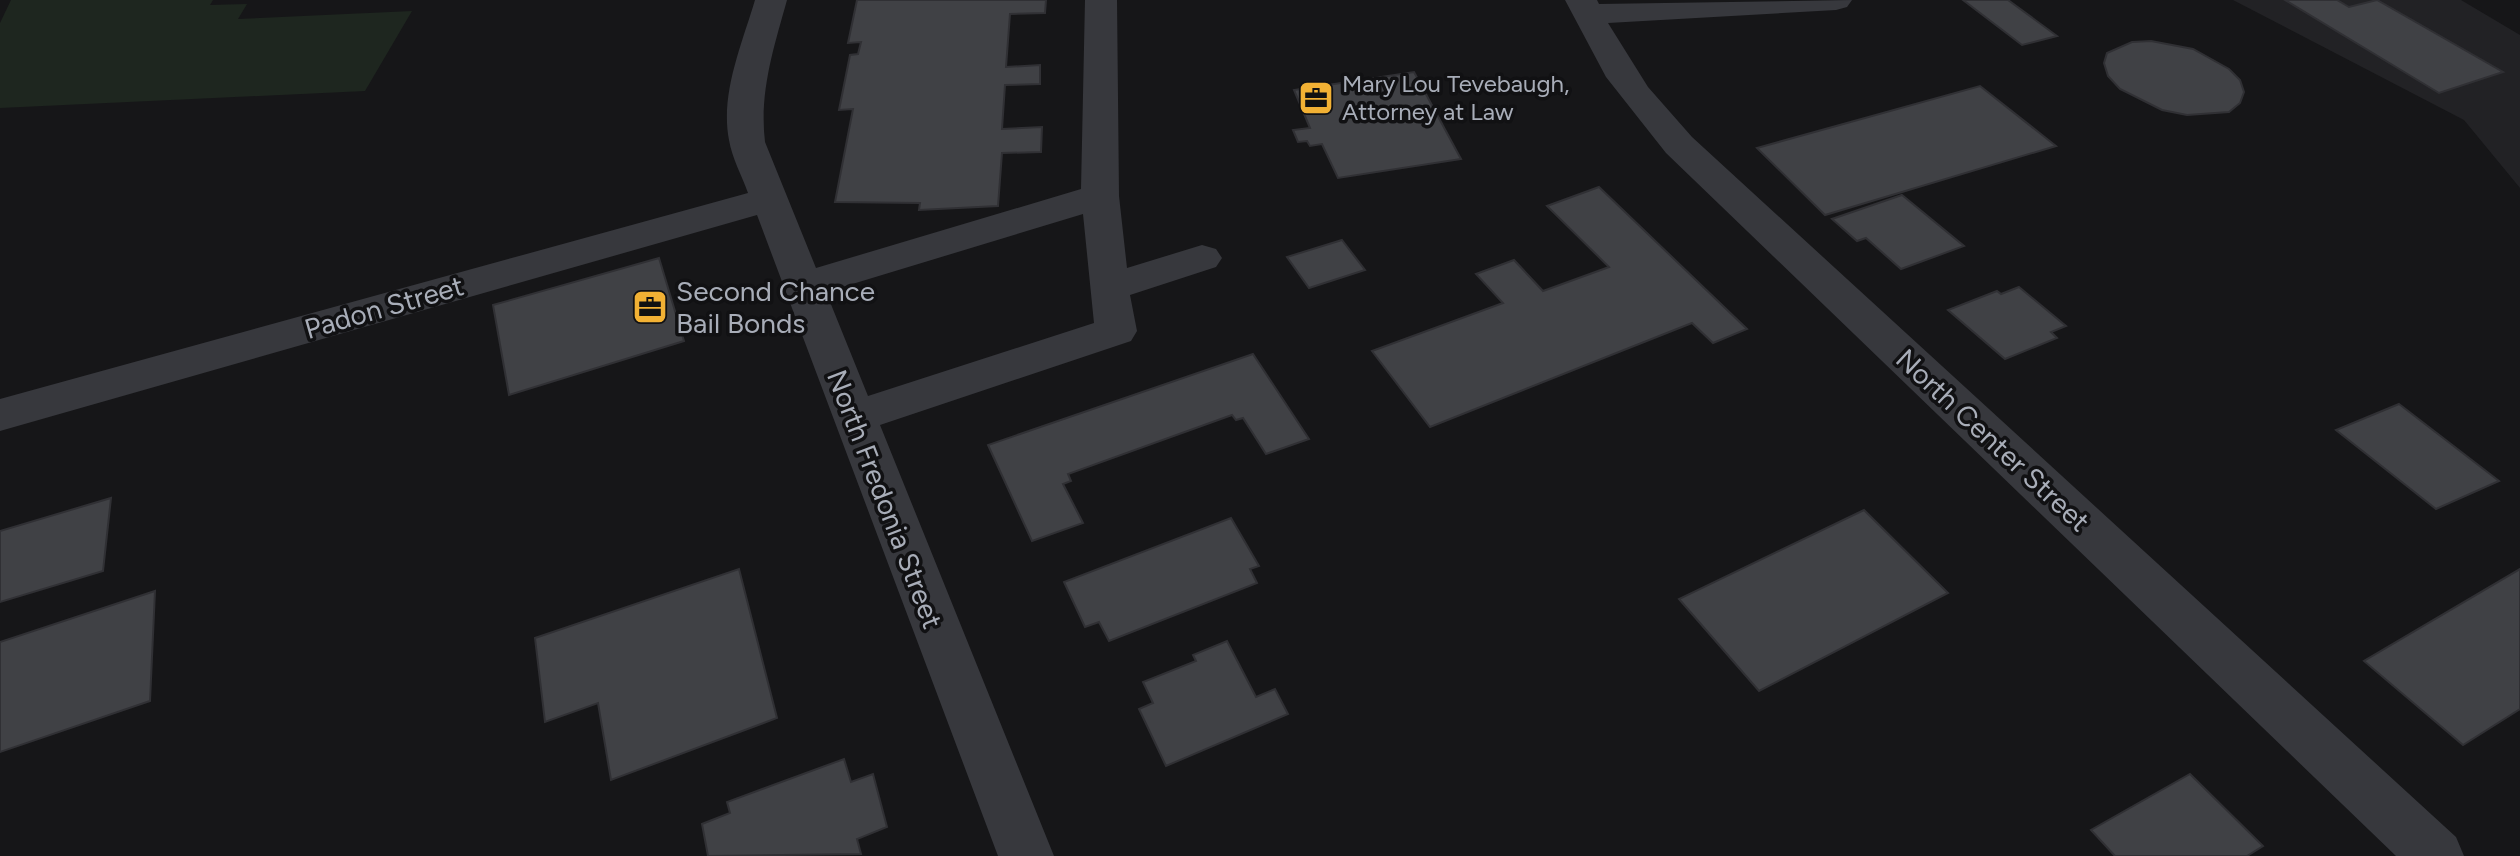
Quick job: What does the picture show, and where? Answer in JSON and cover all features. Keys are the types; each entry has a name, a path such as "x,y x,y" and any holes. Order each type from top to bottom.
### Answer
{"street":[{"name":"North Fredonia Street","path":"771,0 744,112 747,142 767,200 1026,856"},
{"path":"853,417 1116,331 1100,196 1101,0"},
{"path":"1584,7 1836,0"},
{"name":"North Center Street","path":"1584,7 1616,69 1642,107 1679,145 2436,856"},
{"path":"801,286 1100,196"},
{"name":"Padon Street","path":"0,415 767,200"},
{"path":"1109,288 1202,258"}],"shaded area":[{"path":"11,0 213,0 210,5 247,4 238,19 412,11 365,91 0,108 0,23"},
{"path":"2233,0 2461,0 2520,35 2520,188 2464,120"}],"building":[{"path":"857,0 1046,0 1045,13 1010,14 1006,67 1040,65 1040,84 1005,85 1002,129 1042,127 1041,152 1002,153 998,206 919,210 920,203 835,202 853,109 839,110 850,55 858,54 861,42 848,43"},
{"path":"1963,0 2008,0 2057,36 2022,45"},
{"path":"2285,0 2337,0 2349,7 2377,0 2503,72 2439,93"},
{"path":"2151,41 2193,49 2229,69 2240,80 2244,92 2240,103 2229,112 2187,115 2162,110 2120,89 2108,76 2104,63 2107,53 2132,42"},
{"path":"1414,72 1461,159 1338,178 1322,144 1310,146 1307,141 1298,142 1293,130 1310,128 1294,90"},
{"path":"1980,86 2056,146 1825,215 1757,148"},
{"path":"1599,187 1747,329 1713,343 1692,323 1430,427 1372,351 1503,303 1476,274 1514,260 1543,291 1609,267 1547,206"},
{"path":"1902,195 1964,246 1901,269 1866,238 1857,241 1832,219"},
{"path":"1342,240 1365,270 1309,288 1287,257"},
{"path":"659,258 684,341 509,395 493,305"},
{"path":"2019,287 2066,326 2051,332 2057,338 2005,359 1948,310 1997,291 2001,294"},
{"path":"1253,354 1309,439 1266,454 1243,418 1236,420 1232,415 1068,474 1071,481 1063,484 1083,523 1032,541 988,445"},
{"path":"2399,404 2499,481 2436,509 2336,430"},
{"path":"111,498 103,571 0,602 0,531"},
{"path":"1864,510 1948,593 1759,691 1679,599"},
{"path":"1231,518 1259,566 1250,569 1257,583 1109,641 1099,622 1085,627 1064,582"},
{"path":"739,569 777,718 611,780 598,703 545,722 535,638"},
{"path":"2520,569 2520,709 2463,745 2364,661"},
{"path":"155,591 150,701 0,752 0,642"},
{"path":"1227,641 1256,697 1275,689 1288,714 1166,766 1139,709 1153,703 1143,682 1196,661 1193,655"},
{"path":"844,759 851,782 873,774 887,827 857,839 861,854 708,856 702,824 730,813 727,802"},
{"path":"2190,774 2263,846 2247,856 2115,856 2091,830"}],"place":[{"name":"Mary Lou Tevebaugh, Attorney at Law","path":"1316,98"},
{"name":"Second Chance Bail Bonds","path":"650,307"}]}
